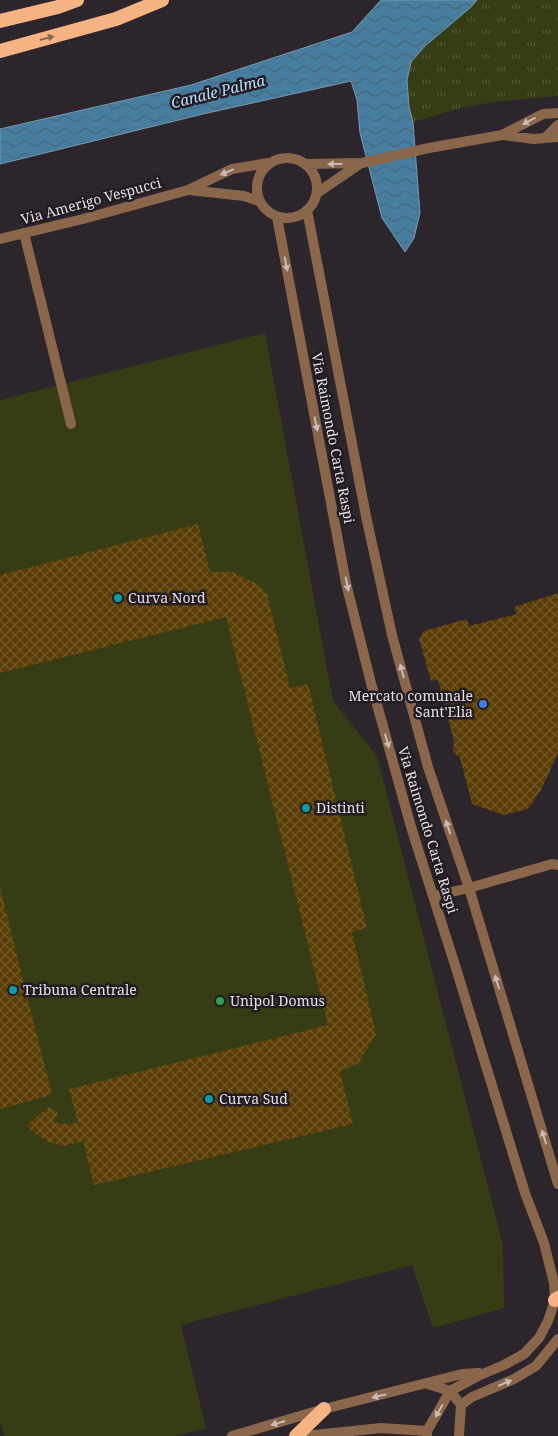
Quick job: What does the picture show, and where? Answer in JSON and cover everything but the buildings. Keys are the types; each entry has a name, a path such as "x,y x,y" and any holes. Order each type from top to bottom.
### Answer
{"highway":[{"path":"0,21 58,7 77,0"},
{"path":"0,51 116,19 162,0"},
{"path":"296,1436 324,1409"}],"street":[{"name":"Via Amerigo Vespucci","path":"502,135 542,114 558,113"},
{"path":"544,138 558,125"},
{"name":"Via Amerigo Vespucci","path":"0,239 188,190 232,169 268,163 277,159 288,157 298,159 307,164 362,163 429,148 502,135 534,139 558,137"},
{"path":"259,201 256,190 257,180 261,171 268,163"},
{"name":"Via Amerigo Vespucci","path":"307,210 314,202 317,193 362,163"},
{"path":"307,164 314,173 317,193"},
{"name":"Via Amerigo Vespucci","path":"188,190 244,196 259,201 263,208 277,217"},
{"path":"277,217 293,217 301,215 307,210"},
{"name":"Via Raimondo Carta Raspi","path":"307,210 366,516 392,635 428,767 469,888 558,1184"},
{"name":"Via Raimondo Carta Raspi","path":"277,217 346,583 371,683 411,827 525,1193 544,1243 557,1299 539,1338 524,1354 450,1391"},
{"path":"24,233 71,424"},
{"path":"434,896 469,888 556,862"},
{"path":"459,1436 462,1405 472,1397 514,1379 536,1366 558,1339"},
{"path":"232,1436 324,1409 462,1374 485,1373"},
{"path":"426,1384 450,1391 462,1405"},
{"path":"305,1436 381,1428 427,1433 450,1391"}],"green space":[{"path":"477,0 558,0 558,96 493,102 461,108 413,122 409,100 408,77 414,57"},
{"name":"Unipol Domus","path":"265,333 333,701 377,756 503,1245 504,1308 433,1328 412,1265 181,1325 206,1428 175,1436 4,1436 0,1420 0,400"}],"water":[{"name":"Canale Palma","path":"381,0 477,0 425,46 411,62 407,80 409,107 413,122 420,213 414,238 405,252 382,218 360,133 357,100 351,81 203,114 0,164 0,129 191,85 352,32"}],"place":[{"name":"Curva Nord","path":"118,598"},
{"name":"Mercato comunale Sant'Elia","path":"483,704"},
{"name":"Distinti","path":"306,808"},
{"name":"Tribuna Centrale","path":"13,990"},
{"name":"Unipol Domus","path":"220,1001"},
{"name":"Curva Sud","path":"209,1099"}]}
